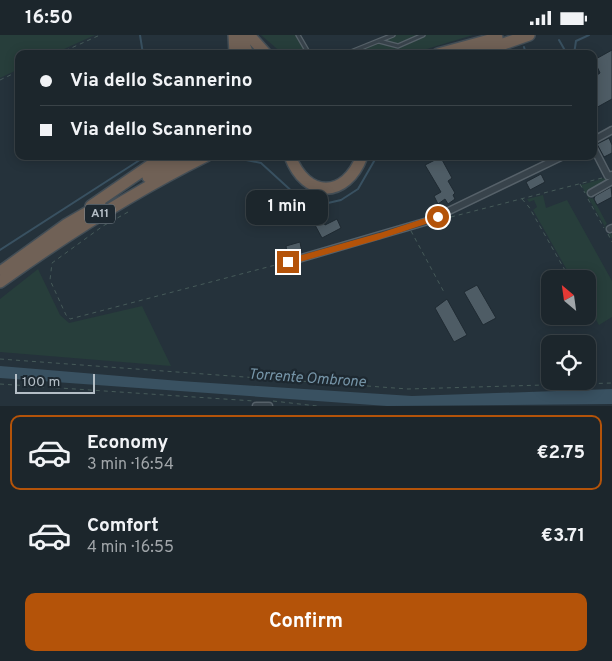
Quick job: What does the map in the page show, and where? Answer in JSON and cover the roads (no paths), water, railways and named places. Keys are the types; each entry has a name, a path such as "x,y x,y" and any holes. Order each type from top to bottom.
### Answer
{"highway":[{"path":"234,35 235,50"},
{"path":"240,35 246,50"},
{"path":"249,35 262,50"},
{"path":"455,50 501,39 529,35"},
{"path":"464,50 501,39"},
{"path":"482,50 501,39"},
{"path":"485,50 501,39"},
{"path":"67,224 158,160"},
{"name":"A11","path":"0,272 67,224 179,160"},
{"name":"A11","path":"0,282 97,215 141,189 198,160"},
{"path":"292,160 297,172 304,180 311,185 326,188 346,182 356,172 360,160"}],"street":[{"path":"597,138 612,130"},
{"path":"591,193 611,177 597,154"},
{"path":"288,262 438,217 555,160"},
{"path":"258,403 270,404"}],"lane":[{"path":"298,35 307,50"},
{"path":"356,50 393,35"},
{"path":"378,41 398,45 423,35"}],"water":[{"path":"0,366 180,381 412,396 612,389 612,404 387,406 0,378"}],"waterway":[{"path":"140,35 142,50"},
{"path":"575,50 576,41 589,35"},
{"path":"559,40 565,50"},
{"path":"0,250 140,160"},
{"path":"246,160 261,163 296,195 312,202 328,203 341,200 358,189 375,160"}],"water label":[{"name":"Torrente Ombrone","path":"307,379"}]}
